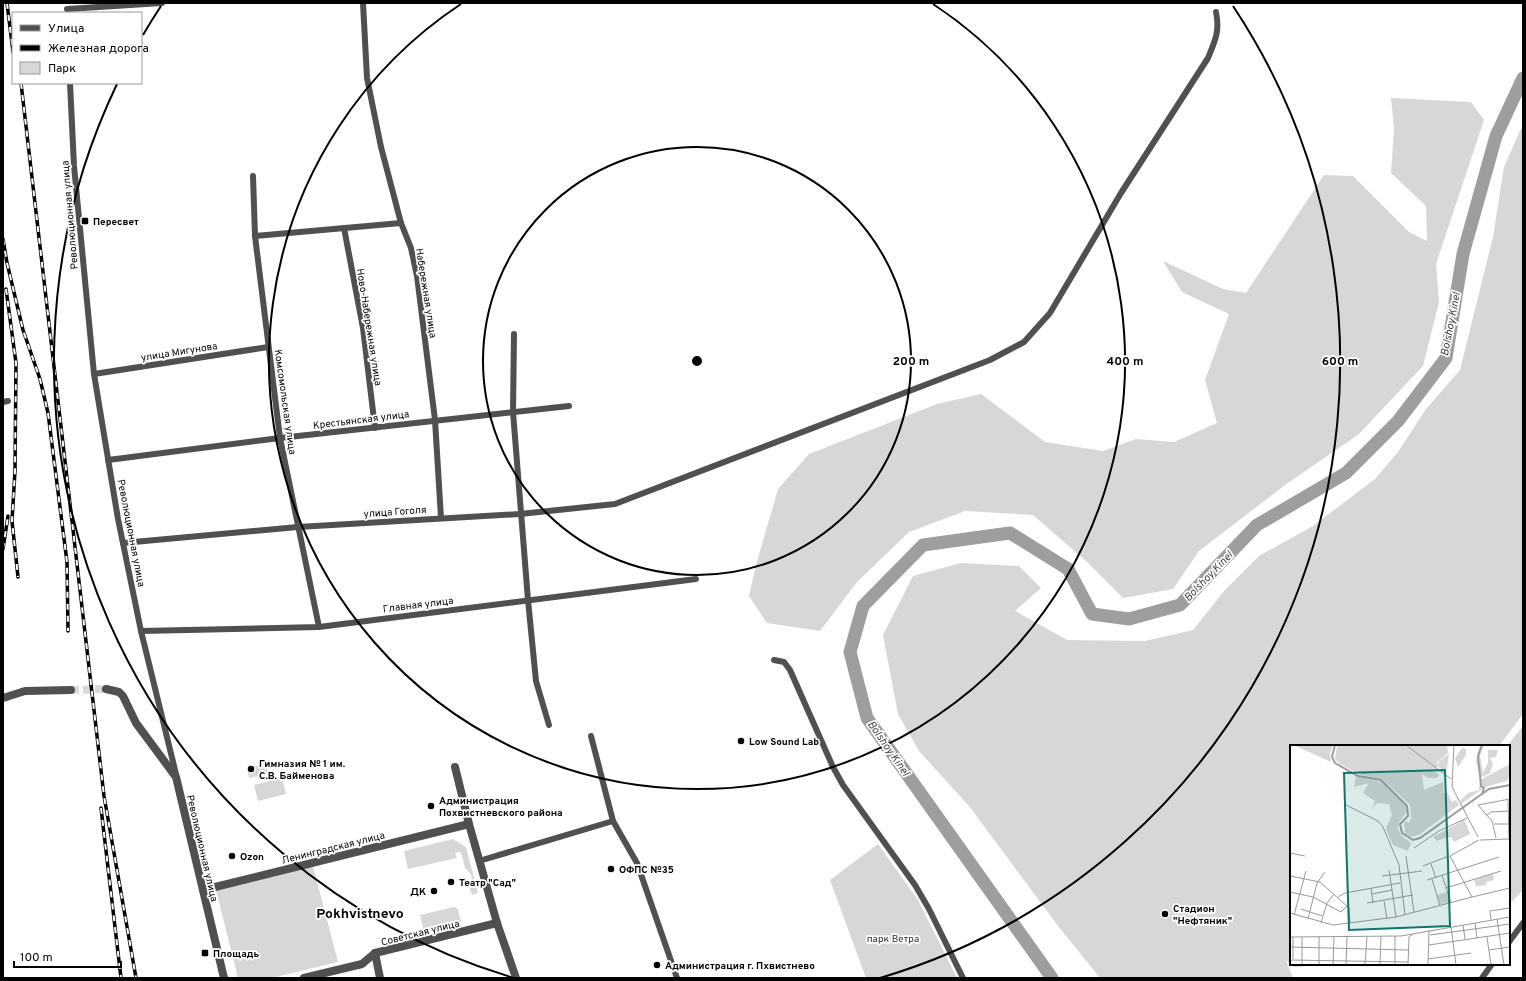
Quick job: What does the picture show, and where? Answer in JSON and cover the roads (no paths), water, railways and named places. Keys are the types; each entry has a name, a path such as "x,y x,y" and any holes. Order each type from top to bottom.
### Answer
{"street":[{"path":"67,8 162,3"},
{"name":"Набережная улица","path":"363,3 367,78 381,147 401,223 411,248 416,276 435,420 441,518"},
{"name":"улица Гоголя","path":"123,543 298,528 520,514 615,504 990,360 1024,342 1050,313 1121,192 1208,58 1215,41 1218,24 1216,12"},
{"name":"Революционная улица","path":"70,84 74,166 94,374 108,460 141,631 224,978"},
{"name":"Комсомольская улица","path":"253,176 255,236 280,438 319,627"},
{"path":"255,236 401,223"},
{"name":"Ново-Набережная улица","path":"344,228 363,328 375,428"},
{"path":"514,334 513,412 520,514 536,681 549,725"},
{"name":"улица Мигунова","path":"94,374 268,347"},
{"name":"Крестьянская улица","path":"108,460 280,438 569,406"},
{"name":"Главная улица","path":"141,631 319,627 696,578"},
{"path":"774,660 784,662 790,670 832,767 843,785 915,885 929,909 963,978"},
{"path":"106,689 119,692 123,696 136,723 176,778"},
{"path":"3,698 25,691 71,690"},
{"path":"591,736 613,821 637,863 677,978"},
{"path":"455,767 496,923 516,978"},
{"path":"479,861 613,821"},
{"name":"Ленинградская улица","path":"203,890 469,824"},
{"name":"Советская улица","path":"304,978 362,964 375,954 496,923"},
{"path":"1510,941 1523,923"},
{"path":"375,954 380,978"},
{"path":"1482,978 1491,965"}],"waterway":[{"name":"Bolshoy Kinel","path":"1052,978 867,718 850,652 863,606 923,545 1010,533 1068,569 1092,614 1129,619 1180,605 1257,525 1346,473 1398,421 1446,358 1463,254 1496,136 1523,78"}],"tunnel":[{"path":"71,690 106,689"}],"railway":[{"path":"7,3 12,44"},
{"path":"21,84 104,796 136,978"},
{"path":"3,239 7,263 23,330 40,379 48,413 67,562 68,631"},
{"path":"6,289 16,363 15,471 12,521 18,577"},
{"path":"3,549 8,516"},
{"path":"101,808 121,978"}],"place":[{"name":"Пересвет","path":"85,221"},
{"name":"Low Sound Lab","path":"741,741"},
{"name":"Гимназия № 1 им. С.В. Байменова","path":"251,769"},
{"name":"Администрация Похвистневского района","path":"431,806"},
{"name":"Ozon","path":"232,856"},
{"name":"ОФПС №35","path":"611,869"},
{"name":"Театр \"Сад\"","path":"451,882"},
{"name":"ДК","path":"434,891"},
{"name":"Стадион \"Нефтяник\"","path":"1165,914"},
{"name":"Площадь","path":"205,953"},
{"name":"Администрация г. Пхвистнево","path":"657,965"}],"district":[{"name":"Pokhvistnevo","path":"360,913"}],"park label":[{"name":"парк Ветра","path":"893,938"}]}
